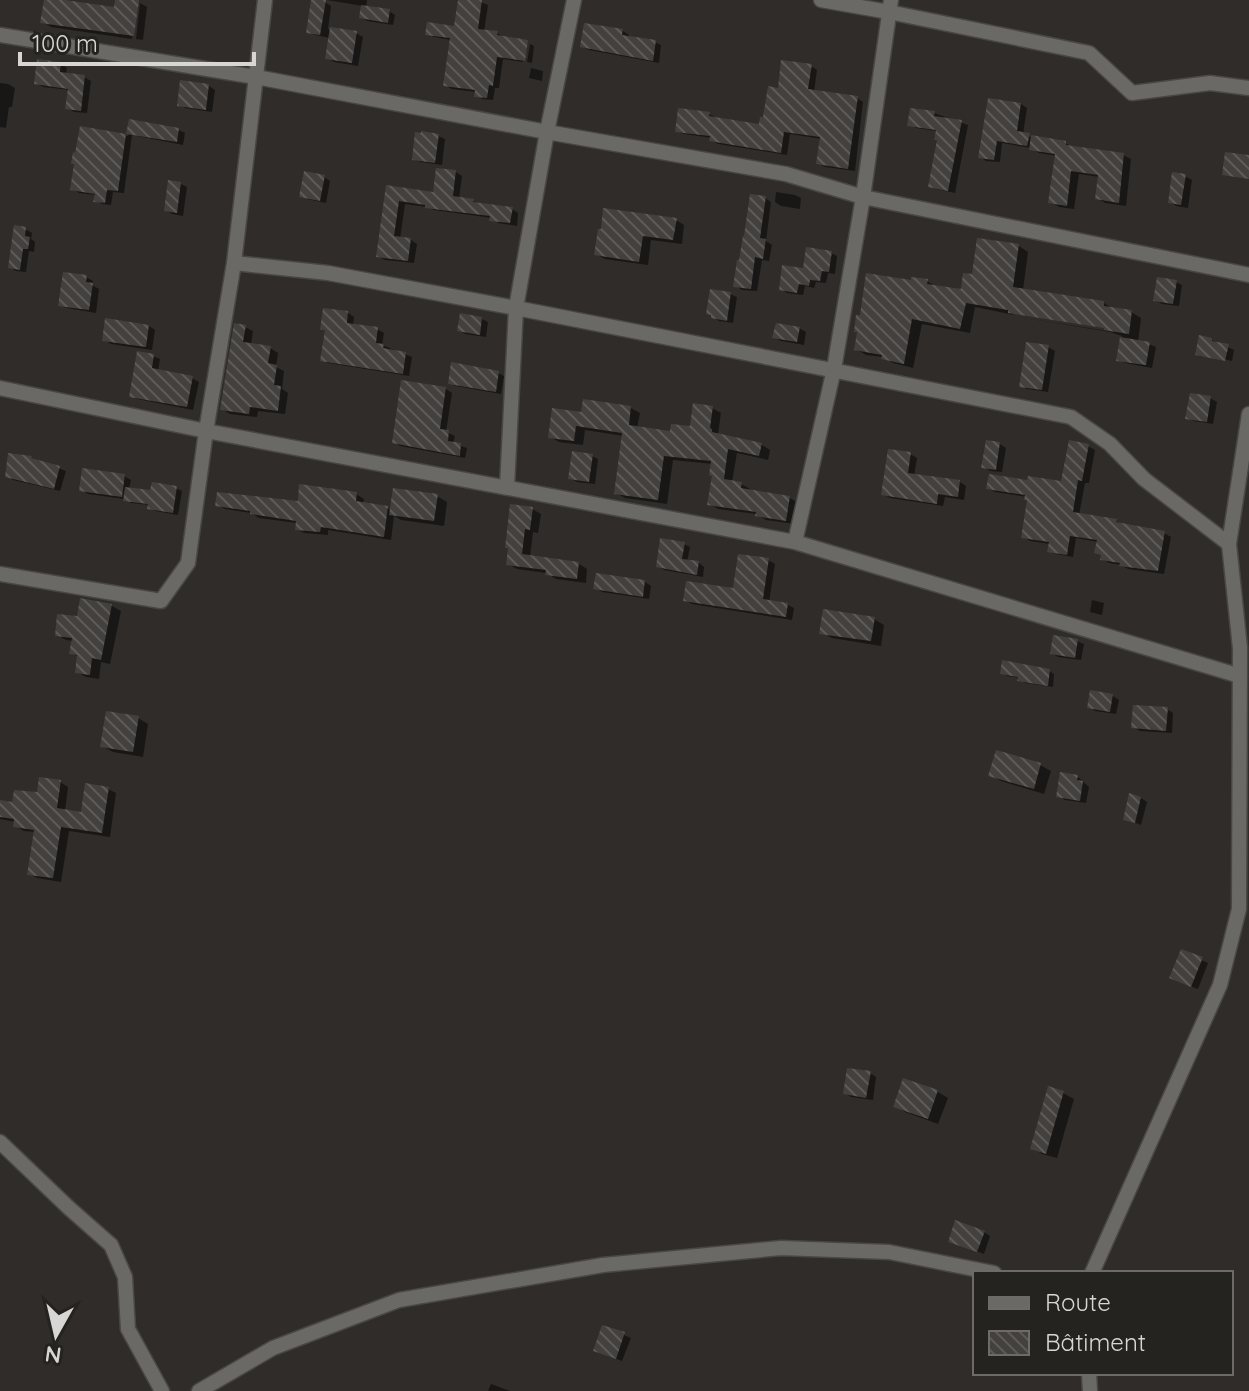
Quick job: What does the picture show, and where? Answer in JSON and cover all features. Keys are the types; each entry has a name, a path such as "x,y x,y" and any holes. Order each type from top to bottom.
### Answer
{"street":[{"path":"0,574 161,601 188,563 234,263 265,0"},
{"path":"507,487 516,308 574,0"},
{"path":"821,0 890,6 1089,53 1132,93 1210,83 1249,88"},
{"path":"795,542 834,369 863,197 890,6"},
{"path":"0,35 256,77 786,174 863,197 1249,275"},
{"path":"234,263 328,273 1071,417 1110,444 1144,479 1229,544"},
{"path":"0,388 206,431 795,542 1240,676"},
{"path":"1093,1271 1220,985 1239,909 1240,648 1229,544 1249,414"},
{"path":"0,1142 111,1245 125,1277 128,1329 162,1391"},
{"path":"199,1391 273,1348 399,1300 603,1265 781,1248 889,1252 984,1271"}],"building":[{"path":"44,0 114,7 115,0 139,0 134,36 40,23"},
{"path":"311,0 326,0 320,35 306,33"},
{"path":"458,0 482,0 478,29 528,40 525,61 497,57 493,86 489,85 487,98 474,97 475,90 443,86 450,38 425,35 427,22 454,26"},
{"path":"361,5 390,9 388,23 359,18"},
{"path":"584,23 623,29 622,35 656,40 653,61 580,47"},
{"path":"330,27 357,31 352,63 325,59"},
{"path":"37,59 61,62 60,72 85,75 81,111 65,109 68,89 34,84"},
{"path":"781,60 812,64 808,89 858,96 848,169 816,164 820,137 784,132 781,153 709,141 710,136 675,132 678,108 759,124 768,86 778,88"},
{"path":"180,80 209,84 206,110 177,106"},
{"path":"988,98 1021,103 1017,131 1030,133 1027,146 997,141 994,160 978,158"},
{"path":"910,108 935,111 934,116 962,120 948,191 928,187 936,130 907,126"},
{"path":"129,119 179,128 177,142 126,134"},
{"path":"80,126 126,134 118,191 107,190 105,203 93,202 95,194 70,190 74,164 71,164"},
{"path":"415,132 439,134 435,163 412,160"},
{"path":"1031,135 1066,141 1066,145 1124,153 1119,203 1095,199 1098,175 1071,171 1067,206 1048,203 1055,154 1029,150"},
{"path":"1225,152 1249,155 1249,179 1222,175"},
{"path":"436,168 456,170 453,196 513,207 510,223 489,221 490,216 425,208 425,205 399,201 394,236 411,238 408,261 376,257 386,185 433,192"},
{"path":"304,171 325,175 320,201 299,197"},
{"path":"1172,172 1186,174 1181,205 1168,203"},
{"path":"168,180 181,182 177,213 164,211"},
{"path":"750,194 766,196 760,238 766,239 763,259 755,257 751,289 733,287"},
{"path":"603,208 677,218 673,240 643,236 639,262 594,255"},
{"path":"14,225 26,227 25,236 30,237 28,249 23,249 20,270 8,268"},
{"path":"977,238 1019,244 1013,287 1104,301 1104,306 1132,310 1129,334 966,303 960,329 912,319 904,364 881,359 882,355 854,350 856,315 860,315 866,273 911,280 911,277 928,279 927,284 961,289 963,273 972,274"},
{"path":"806,247 832,251 829,272 822,271 820,281 810,280 809,286 799,284 797,293 779,290 782,265 803,268"},
{"path":"63,272 87,275 86,282 93,283 89,310 58,306"},
{"path":"1157,277 1177,280 1173,304 1153,301"},
{"path":"710,289 731,292 727,321 706,314"},
{"path":"323,308 348,311 347,323 378,327 376,343 384,344 383,348 406,352 403,374 320,361 325,330 320,330"},
{"path":"460,313 482,317 480,335 457,331"},
{"path":"105,318 149,325 146,347 102,341"},
{"path":"234,323 246,325 243,342 271,346 268,363 277,365 274,385 281,386 278,411 250,407 249,414 220,410"},
{"path":"776,323 800,327 797,342 772,338"},
{"path":"1199,335 1229,344 1225,361 1195,355"},
{"path":"1120,337 1150,342 1146,365 1116,361"},
{"path":"1026,342 1049,345 1042,390 1019,387"},
{"path":"137,351 154,354 152,368 193,376 187,407 129,397"},
{"path":"451,362 499,371 496,392 448,384"},
{"path":"401,380 446,387 440,429 449,430 448,441 461,443 460,456 392,443"},
{"path":"1190,393 1211,396 1207,422 1185,419"},
{"path":"583,399 631,406 629,425 670,431 671,424 690,426 693,403 713,406 712,432 762,443 759,456 728,449 724,479 742,482 741,488 790,496 786,521 755,516 756,512 707,505 711,461 664,456 658,500 614,494 622,433 576,426 574,441 548,438 552,408 581,412"},
{"path":"986,440 1000,442 996,470 981,468"},
{"path":"1069,440 1089,444 1082,481 1078,480 1073,512 1165,531 1158,571 1100,560 1101,555 1094,553 1097,540 1070,536 1067,555 1047,552 1049,542 1021,538 1027,500 1024,500 1025,495 986,489 989,474 1061,481"},
{"path":"888,449 911,452 908,473 960,480 958,497 938,494 937,504 881,495"},
{"path":"572,451 593,454 589,482 568,479"},
{"path":"8,453 32,456 60,466 54,489 5,477"},
{"path":"82,468 125,474 122,497 79,491"},
{"path":"152,482 177,486 173,513 147,509 148,504 123,501 125,487 150,490"},
{"path":"299,484 357,492 356,501 388,506 384,537 321,527 320,532 295,530 296,521 215,506 217,492 298,501"},
{"path":"393,488 438,494 434,521 389,515"},
{"path":"510,504 533,507 530,530 525,529 522,554 579,562 577,579 545,575 546,570 506,565"},
{"path":"660,538 685,542 682,559 699,561 697,575 656,567"},
{"path":"738,554 769,558 763,599 788,603 786,617 683,601 686,581 733,588"},
{"path":"596,573 645,580 643,597 593,589"},
{"path":"80,598 112,604 101,660 92,658 90,675 75,673 77,655 69,654 72,638 55,636 57,614 77,616"},
{"path":"823,609 875,617 871,641 819,634"},
{"path":"1053,635 1078,639 1075,658 1050,654"},
{"path":"1002,660 1050,669 1048,686 1017,681 1018,677 1000,674"},
{"path":"1090,690 1113,694 1110,712 1087,708"},
{"path":"1133,705 1168,707 1166,731 1131,728"},
{"path":"106,711 139,716 133,752 100,747"},
{"path":"996,750 1041,763 1034,789 988,776"},
{"path":"1060,772 1078,775 1077,780 1083,781 1080,801 1056,797"},
{"path":"39,777 61,780 57,808 81,812 85,783 109,787 102,833 61,827 53,878 27,875 34,830 13,827 14,819 0,817 0,800 12,802 14,790 37,792"},
{"path":"1129,793 1141,797 1135,823 1123,820"},
{"path":"1181,949 1203,957 1191,987 1169,978"},
{"path":"847,1068 871,1071 866,1098 843,1094"},
{"path":"903,1078 938,1090 928,1119 893,1107"},
{"path":"1048,1086 1064,1091 1046,1154 1030,1149"},
{"path":"955,1220 985,1231 977,1252 948,1242"},
{"path":"602,1325 625,1332 616,1359 593,1351"}]}
